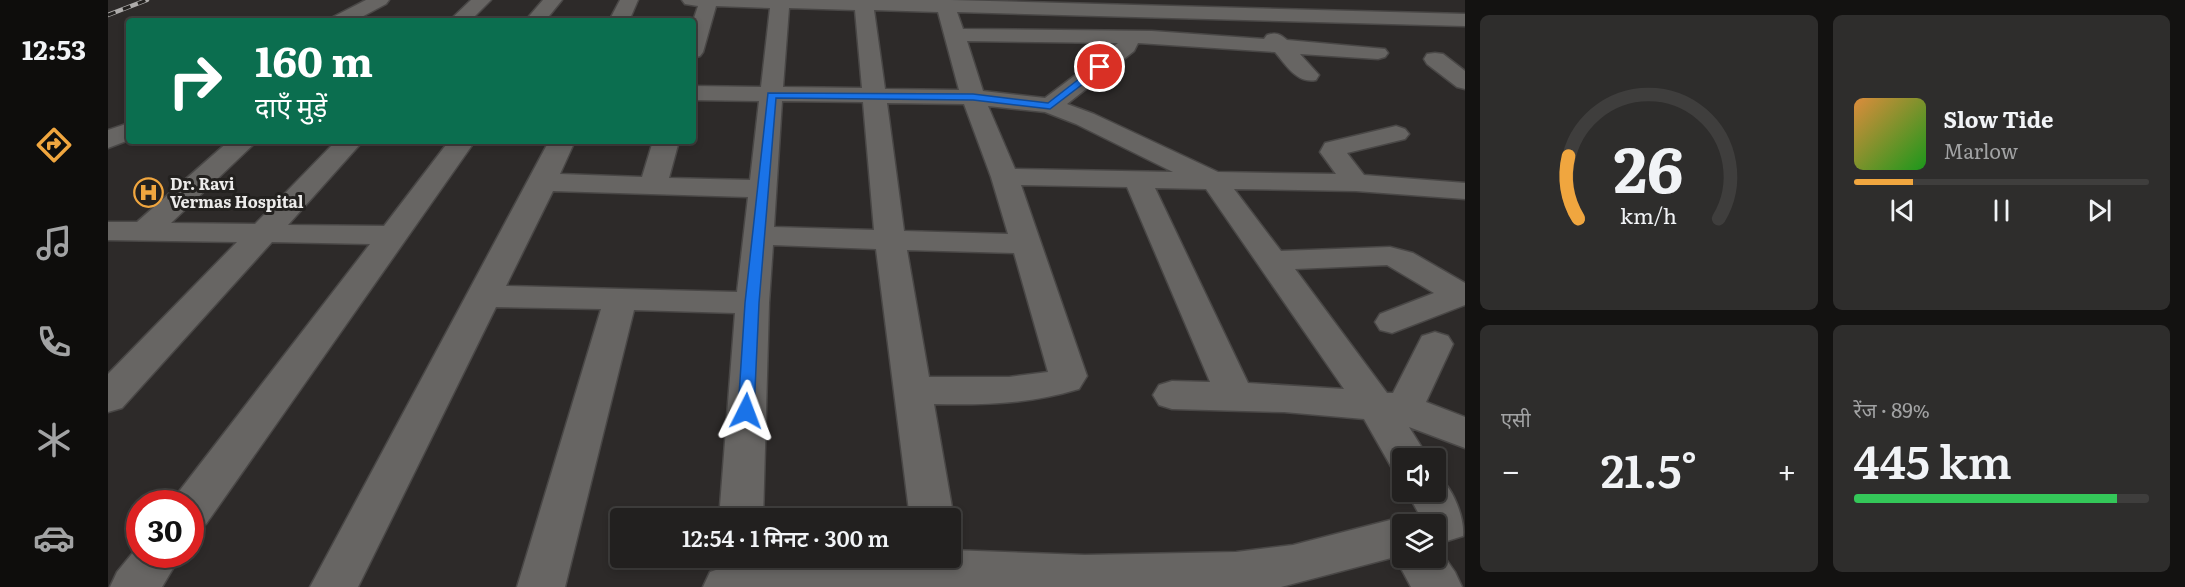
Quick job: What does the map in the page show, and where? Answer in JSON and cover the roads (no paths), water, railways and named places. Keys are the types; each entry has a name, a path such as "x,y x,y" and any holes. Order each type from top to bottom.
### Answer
{"street":[{"path":"346,18 380,0"},
{"path":"462,18 482,0"},
{"path":"538,18 553,0"},
{"path":"620,18 629,0"},
{"path":"691,0 1252,8 1278,15 1465,20"},
{"path":"696,42 709,0"},
{"path":"1311,0 1335,15"},
{"path":"742,508 752,303 771,95 790,2"},
{"path":"911,390 1016,389 1043,386 1066,380 1068,376 1005,177 973,97 944,3"},
{"path":"864,4 890,240 930,508"},
{"path":"1252,8 1308,75"},
{"path":"955,35 1130,37 1378,53"},
{"path":"1050,106 1127,47 1130,37"},
{"path":"1114,57 1150,58"},
{"path":"1173,59 1221,61"},
{"path":"1435,59 1465,82"},
{"path":"696,93 973,97 1050,106 1085,119 1215,181 1272,261 1390,408 1404,448"},
{"path":"108,140 126,131"},
{"path":"1356,183 1333,152 1334,148 1396,134"},
{"path":"144,232 241,144"},
{"path":"108,398 347,144"},
{"path":"204,492 460,144"},
{"path":"334,587 561,144"},
{"path":"653,186 665,144"},
{"path":"1005,177 1356,183 1465,191"},
{"path":"1137,180 1235,396"},
{"path":"543,182 763,189"},
{"path":"108,231 393,235"},
{"path":"758,236 1026,244"},
{"path":"1272,261 1390,256 1402,260 1463,294"},
{"path":"1392,322 1463,294"},
{"path":"484,296 752,303"},
{"path":"541,587 620,300"},
{"path":"1390,408 1435,344"},
{"path":"1172,395 1235,396 1390,408 1465,433"},
{"path":"961,568 1087,582 1236,573 1293,565 1392,539"},
{"path":"134,587 148,568"},
{"path":"734,577 817,569 889,568"},
{"path":"1425,568 1438,587"}],"railway":[{"path":"108,15 147,0"}],"place":[{"name":"Dr. Ravi Vermas Hospital","path":"149,192"}]}
